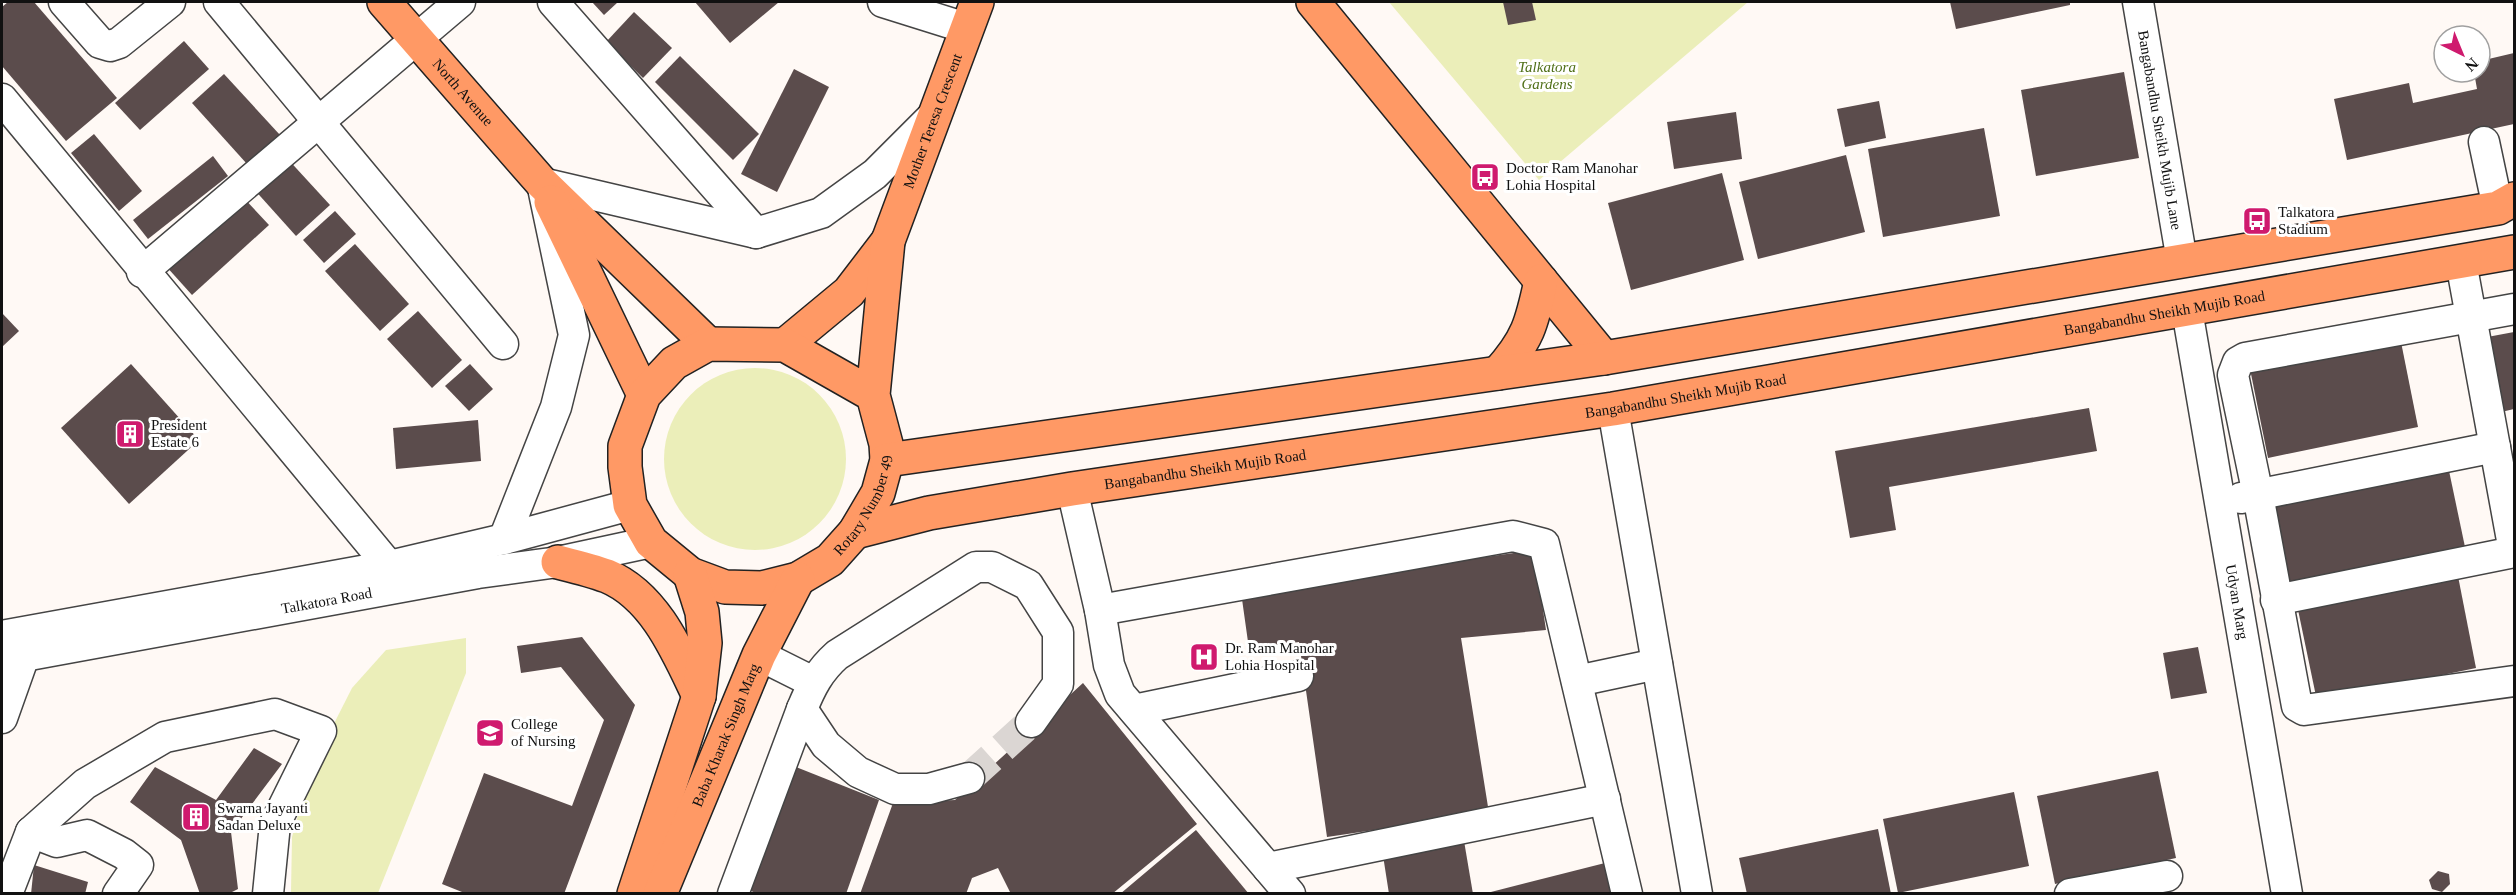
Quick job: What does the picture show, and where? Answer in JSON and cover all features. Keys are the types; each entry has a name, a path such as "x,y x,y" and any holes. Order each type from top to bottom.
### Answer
{"main road":[{"name":"North Avenue","path":"384,2 542,183 708,344"},
{"path":"1313,2 1604,358"},
{"name":"Mother Teresa Crescent","path":"873,395 888,241 971,15"},
{"name":"North Avenue","path":"542,183 644,395"},
{"path":"887,460 1604,358 2182,261 2506,203"},
{"name":"Mother Teresa Crescent","path":"785,345 823,317 849,291 888,241"},
{"name":"Bangabandhu Sheikh Mujib Road","path":"855,532 929,513 1072,489 1613,409 2514,252"},
{"path":"1498,373 1519,350 1527,335 1541,281"},
{"name":"Rotary Number 49","path":"708,344 785,345 873,395 886,444 887,460 878,493 855,532 830,560 798,579 762,588 725,586 690,574 651,542 630,505 625,446 644,395 674,363 708,344"},
{"path":"558,562 608,577 646,604 681,660 699,696"},
{"name":"Baba Kharak Singh Marg","path":"634,894 699,696 705,643 702,612 690,574"},
{"name":"Baba Kharak Singh Marg","path":"660,894 759,655 798,579"}],"street":[{"path":"64,2 100,43 110,46 119,44 170,2"},
{"path":"219,2 504,344"},
{"path":"142,272 460,2"},
{"path":"553,2 756,233"},
{"path":"883,2 971,15"},
{"name":"Bangabandhu Sheikh Mujib Lane","path":"2138,2 2182,261"},
{"path":"2,99 142,272 389,566"},
{"path":"504,539 556,407 574,334 542,183 756,233 821,213 875,174 932,117"},
{"path":"2484,142 2506,203"},
{"path":"2276,600 2514,552 2461,262"},
{"path":"2514,309 2238,362 2233,375 2297,706 2304,710 2514,681"},
{"name":"Udyan Marg","path":"2187,310 2287,894"},
{"path":"1613,409 1697,894"},
{"path":"2220,503 2495,447"},
{"path":"1072,489 1100,610 1109,665 1120,694 1290,894"},
{"name":"Talkatora Road","path":"7,643 389,566 504,539 630,505"},
{"path":"1100,610 1513,536 1544,544 1627,894"},
{"name":"Talkatora Road","path":"7,643 558,562 651,542"},
{"path":"733,894 808,695 823,668 837,655 976,567 992,567 1029,585 1058,632 1058,684 1031,722"},
{"path":"2,718 7,643"},
{"path":"759,655 808,695 826,746 858,772 895,789 929,789 969,778"},
{"path":"1577,681 1657,664"},
{"path":"1134,710 1298,676"},
{"path":"7,894 31,832 85,784 165,737 275,714 321,731 275,824 268,894"},
{"path":"1268,868 1605,800"},
{"path":"31,832 57,842 87,834 124,854 138,866 118,894"},
{"path":"2070,894 2167,876"}],"green space":[{"name":"Talkatora Gardens","path":"1389,2 1748,2 1539,180"},
{"path":"755,368 790,375 819,395 839,424 846,459 839,494 819,523 790,543 755,550 720,543 691,523 671,494 664,459 671,424 691,395 720,375"},
{"path":"466,638 466,673 378,893 291,892 292,837 310,771 352,688 386,650"}],"building":[{"path":"8,2 34,2 117,98 66,141 2,66 2,7"},
{"path":"592,2 618,2 604,15"},
{"path":"695,2 779,2 730,43"},
{"path":"1503,2 1532,2 1536,20 1508,25"},
{"path":"1950,2 2070,2 2070,5 1956,29"},
{"path":"634,12 672,48 643,78 606,42"},
{"path":"184,41 209,69 140,130 115,103"},
{"path":"2514,53 2514,124 2347,160 2334,99 2409,83 2413,103 2477,89 2476,84 2492,84 2492,58"},
{"path":"680,56 759,134 733,160 655,82"},
{"path":"794,69 829,87 777,192 741,174"},
{"path":"2124,72 2139,158 2036,176 2021,90"},
{"path":"224,74 280,135 247,164 192,103"},
{"path":"1879,101 1886,138 1845,147 1837,109"},
{"path":"1736,112 1742,159 1674,169 1667,122"},
{"path":"1984,128 2000,216 1883,237 1868,149"},
{"path":"94,134 142,191 119,211 71,153"},
{"path":"1846,155 1865,232 1758,259 1739,182"},
{"path":"213,156 228,176 148,239 133,220"},
{"path":"285,156 330,205 296,236 252,187"},
{"path":"1722,173 1744,260 1631,290 1608,203"},
{"path":"242,196 269,225 192,295 165,265"},
{"path":"335,211 356,234 324,263 303,240"},
{"path":"355,244 409,304 380,331 325,271"},
{"path":"418,311 462,360 432,388 387,339"},
{"path":"2,313 19,331 2,347"},
{"path":"2514,332 2514,409 2497,413 2482,338"},
{"path":"2400,337 2418,427 2268,458 2250,369"},
{"name":"President Estate 6","path":"131,364 199,440 129,504 61,428"},
{"path":"470,364 493,389 469,411 445,386"},
{"path":"2089,408 2097,451 1889,487 1896,530 1850,538 1835,451"},
{"path":"478,420 481,461 396,469 393,428"},
{"path":"2448,466 2465,547 2286,584 2269,504"},
{"path":"1534,550 1546,630 1461,638 1489,813 1327,837 1299,642 1249,649 1241,592"},
{"path":"2457,571 2476,668 2317,701 2297,605"},
{"path":"582,637 635,705 564,894 467,894 442,884 484,773 572,806 604,720 561,667 521,673 517,646"},
{"path":"2198,647 2207,693 2171,699 2163,653"},
{"path":"1083,683 1197,824 1112,894 1011,894 998,868 972,878 966,894 860,894 893,803 955,800"},
{"name":"Swarna Jayanti Sadan Deluxe","path":"254,748 282,764 231,832 238,889 228,894 200,894 181,840 130,802 155,767 216,800"},
{"path":"796,767 879,800 846,894 758,894 744,888"},
{"path":"2158,771 2176,858 2055,884 2037,796"},
{"path":"2014,792 2029,866 1898,893 1883,819"},
{"path":"1878,829 1891,894 1747,894 1739,858"},
{"path":"1196,830 1249,894 1120,894"},
{"path":"1463,835 1473,894 1389,894 1382,849"},
{"path":"1605,863 1613,894 1487,894 1487,893"},
{"path":"34,865 88,882 85,894 31,894"},
{"path":"2438,871 2449,874 2450,884 2442,892 2432,889 2429,880"}],"tunnel":[{"path":"969,778 1031,722"}],"place":[{"name":"Doctor Ram Manohar Lohia Hospital","path":"1485,177"},
{"name":"Talkatora Stadium","path":"2257,221"},
{"name":"President Estate 6","path":"130,434"},
{"name":"Dr. Ram Manohar Lohia Hospital","path":"1204,657"},
{"name":"College of Nursing","path":"490,733"},
{"name":"Swarna Jayanti Sadan Deluxe","path":"196,817"}]}
